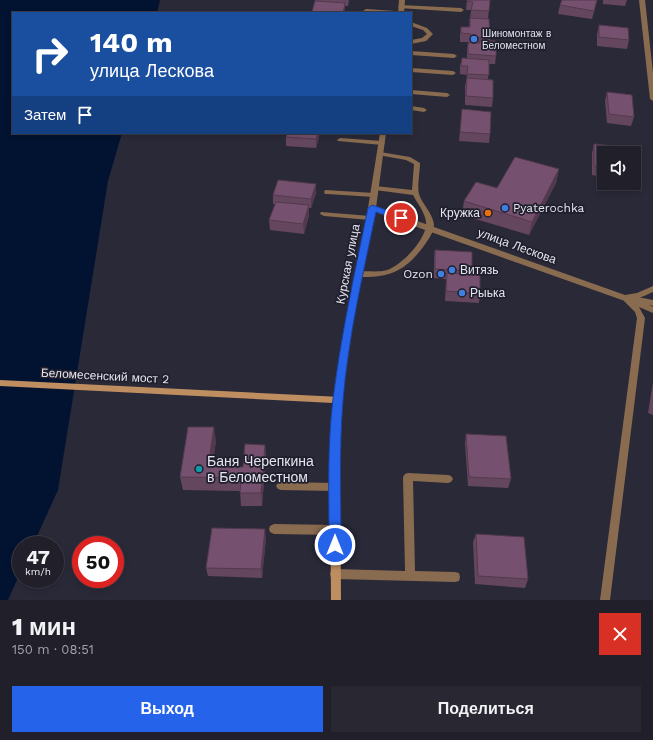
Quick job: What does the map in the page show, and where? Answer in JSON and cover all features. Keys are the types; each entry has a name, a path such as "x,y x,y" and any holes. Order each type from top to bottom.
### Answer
{"main road":[{"name":"Беломесенский мост 2","path":"0,383 338,400"},
{"name":"Курская улица","path":"336,600 335,488 338,400"}],"street":[{"path":"402,0 401,10 461,10"},
{"path":"642,0 653,100"},
{"path":"366,11 381,12"},
{"path":"412,24 425,29 430,34 428,38 412,42"},
{"path":"412,53 454,56"},
{"path":"412,70 453,74"},
{"path":"412,92 447,95"},
{"path":"412,108 424,110"},
{"name":"Курская улица","path":"338,400 350,317 375,192 383,134"},
{"path":"340,140 382,143"},
{"path":"359,274 376,275 392,272 403,266 421,244 430,228 429,219 415,193 416,163 408,158 380,154"},
{"path":"328,192 415,193"},
{"name":"улица Лескова","path":"372,208 625,298"},
{"path":"324,214 370,218"},
{"path":"625,298 639,295 653,289"},
{"path":"625,298 653,303"},
{"path":"625,298 653,310"},
{"path":"605,600 641,318 638,311 625,298"},
{"path":"410,575 408,477 448,480"},
{"path":"281,486 335,488"},
{"path":"274,529 335,530"},
{"path":"335,574 455,577"}],"water":[{"path":"0,0 160,0 157,12 12,12 12,134 122,134 108,181 58,490 37,536 12,536 12,588 13,588 8,600 0,600"}],"building":[{"path":"467,0 490,0 489,11 471,10 473,2"},
{"path":"562,0 597,0 594,11 560,5"},
{"path":"315,1 345,3 343,12 312,12"},
{"path":"470,18 489,19 490,38 471,37 471,34 461,33 461,27 470,27"},
{"path":"599,25 628,28 629,40 599,37"},
{"path":"480,40 496,41 496,56 468,54 468,43 480,43"},
{"path":"462,58 489,60 489,75 467,74 468,66 461,66"},
{"path":"467,78 493,80 493,98 466,96"},
{"path":"607,92 632,95 634,117 609,114"},
{"path":"462,109 491,112 490,134 460,132"},
{"path":"287,134 318,134 316,139 286,137"},
{"path":"594,144 615,146 597,146 597,166 594,166"},
{"name":"Pyaterochka","path":"515,157 559,169 532,222 464,201 476,182 497,188"},
{"path":"278,180 316,184 311,199 273,195"},
{"path":"276,202 309,205 303,224 269,220"},
{"path":"435,250 472,252 472,271 435,269"},
{"path":"447,273 480,275 480,294 446,291"},
{"path":"188,427 214,427 208,467 243,467 245,444 265,445 261,493 240,493 241,478 180,477"},
{"path":"466,434 506,436 511,479 469,477"},
{"path":"212,528 265,529 261,569 206,568"},
{"path":"476,534 524,537 528,579 478,576"}],"place":[{"name":"Шиномонтаж в Беломестном","path":"474,39"},
{"name":"Pyaterochka","path":"505,208"},
{"name":"Кружка","path":"488,213"},
{"name":"Витязь","path":"452,270"},
{"name":"Ozon","path":"441,274"},
{"name":"Рыька","path":"462,293"},
{"name":"Баня Черепкина в Беломестном","path":"199,469"}],"route":[{"path":"335,545 335,461 338,400 350,317 372,208 401,218"}]}
